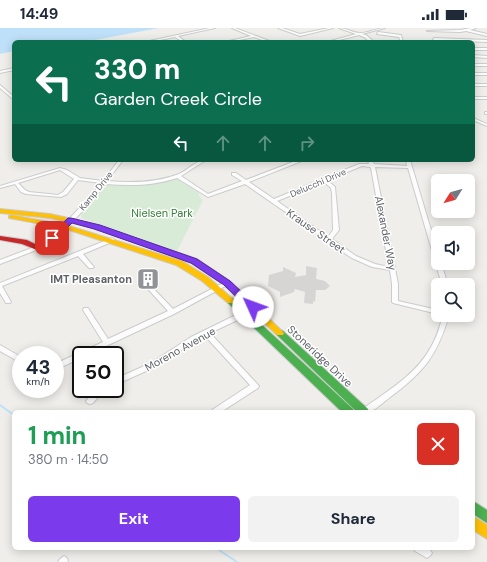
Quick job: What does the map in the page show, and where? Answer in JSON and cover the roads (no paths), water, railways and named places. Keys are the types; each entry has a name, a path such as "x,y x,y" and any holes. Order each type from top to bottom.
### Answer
{"main road":[{"name":"Stoneridge Drive","path":"0,211 50,216 112,240 179,263 201,275 217,288 347,410"},
{"name":"Stoneridge Drive","path":"0,216 97,227 178,254 194,261 227,283 362,410"},
{"path":"0,238 30,243 36,248 52,238 68,223"},
{"path":"475,508 487,517"},
{"path":"475,524 487,533"}],"street":[{"path":"156,40 214,28"},
{"path":"233,28 265,40"},
{"path":"279,28 300,35 332,28"},
{"path":"316,28 322,30"},
{"path":"340,28 365,36 370,40"},
{"path":"336,40 384,28"},
{"path":"462,28 487,36"},
{"path":"428,31 452,32 475,28"},
{"path":"378,33 400,36 401,40"},
{"path":"176,36 183,40"},
{"path":"235,40 253,36"},
{"path":"434,39 452,40"},
{"path":"475,41 487,42"},
{"path":"475,49 487,49"},
{"path":"475,56 487,57"},
{"path":"475,65 487,65"},
{"path":"0,72 12,69"},
{"path":"475,74 487,74"},
{"path":"475,85 487,85"},
{"path":"0,86 12,97"},
{"path":"475,98 487,98"},
{"path":"475,120 487,125"},
{"name":"Kamp Drive","path":"68,223 86,205 119,162"},
{"path":"0,187 60,169 65,170 77,178 145,183 177,176 201,162"},
{"path":"177,176 208,196 297,162"},
{"path":"409,162 431,239"},
{"name":"Delucchi Drive","path":"274,201 360,165 371,163 410,167"},
{"name":"Alexander Way","path":"371,163 395,284 395,302 431,310"},
{"name":"Krause Street","path":"234,174 328,240 363,262 374,266 392,269"},
{"path":"16,183 23,191 28,193 59,196 65,193 77,178"},
{"path":"324,180 333,187 334,193 336,230 328,240"},
{"path":"8,302 0,287 112,240"},
{"path":"0,262 36,248"},
{"path":"80,254 91,267"},
{"path":"64,363 172,312 227,283"},
{"path":"149,287 172,312"},
{"path":"86,310 107,343"},
{"name":"Moreno Avenue","path":"124,378 153,365 193,339 244,314"},
{"path":"367,410 407,382 426,362 438,342 444,322"},
{"path":"206,333 255,386 221,410"},
{"path":"0,348 12,355"},
{"path":"90,401 93,398"},
{"path":"422,550 427,553"}],"water":[{"path":"0,28 159,28 95,40 12,40 12,51 0,54"}],"waterway":[{"path":"0,405 12,414"},
{"path":"219,550 237,562"}],"place":[{"name":"IMT Pleasanton","path":"148,279"}],"park label":[{"name":"Nielsen Park","path":"162,213"}]}
